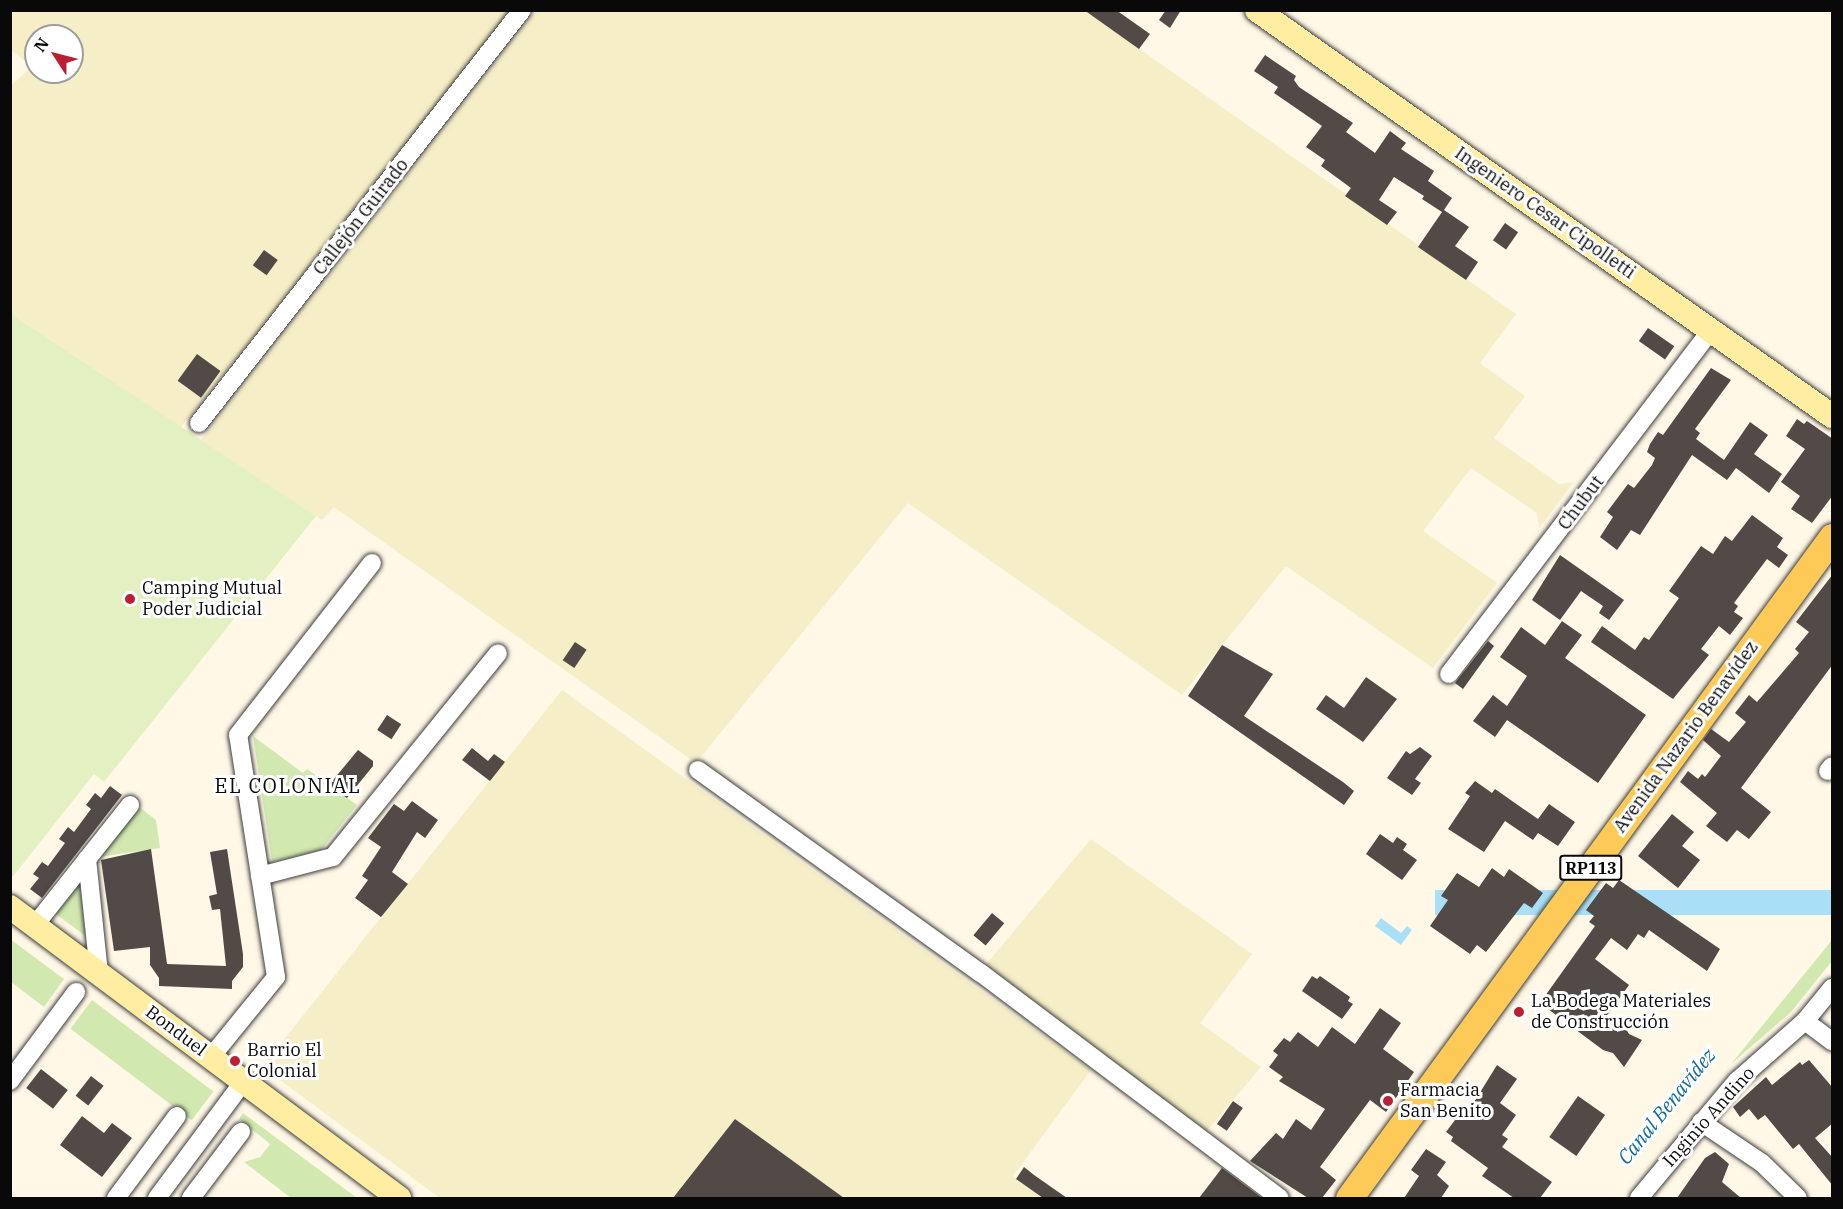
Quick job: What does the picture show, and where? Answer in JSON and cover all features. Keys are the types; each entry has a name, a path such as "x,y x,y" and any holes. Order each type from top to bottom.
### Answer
{"main road":[{"name":"Avenida Nazario Benavídez","path":"1349,1198 1833,537"}],"street":[{"name":"Callejón Guirado","path":"199,423 522,10"},
{"name":"Ingeniero Cesar Cipolletti","path":"1257,10 1833,416"},
{"name":"Chubut","path":"1449,674 1711,330"},
{"path":"211,1057 276,977 238,735 372,563"},
{"path":"260,876 333,857 498,653"},
{"path":"698,770 981,973 1280,1198"},
{"path":"35,925 130,805"},
{"path":"87,859 99,973"},
{"name":"Bonduel","path":"10,907 399,1198"},
{"name":"Inginio Andino","path":"1639,1198 1737,1081 1805,1021 1833,988"},
{"path":"10,1081 76,992"},
{"path":"1805,1021 1833,1041"},
{"path":"157,1198 243,1082"},
{"path":"116,1198 177,1116"},
{"path":"1701,1122 1762,1163 1798,1198"},
{"path":"191,1198 240,1132"}],"shaded area":[{"path":"1084,10 1516,314 1480,363 1525,396 1494,438 1559,484 1574,482 1539,528 1537,513 1471,468 1423,531 1497,583 1433,668 1286,566 1182,695 908,503 696,763 334,507 322,520 201,440 536,11"},
{"path":"11,11 511,11 181,427 11,314 11,86 24,74 24,84 84,84 84,24 24,24 24,60 11,50"},
{"path":"562,690 1091,1070 1013,1176 1043,1198 844,1198 735,1119 673,1198 440,1198 262,1067"},
{"path":"1091,839 1252,954 1200,1023 1261,1067 1204,1134 983,968"}],"green space":[{"name":"Camping Mutual Poder Judicial","path":"11,314 316,516 104,782 94,774 11,879"},
{"path":"253,736 303,773 307,769 357,805 321,850 272,862"},
{"path":"135,804 156,820 160,848 92,858"},
{"path":"84,871 91,940 53,912"},
{"path":"10,939 64,979 44,1007 11,982"},
{"path":"1832,940 1832,961 1791,1012 1731,1064"},
{"path":"92,1000 213,1091 192,1120 70,1029"},
{"path":"243,1113 357,1198 291,1198 244,1162 260,1157 270,1144 239,1119"}],"water":[{"path":"1435,890 1832,890 1832,915 1435,915"},
{"path":"1381,918 1401,933 1407,926 1412,930 1401,945 1375,926"}],"building":[{"path":"1084,10 1116,10 1150,34 1139,49"},
{"path":"1166,10 1181,10 1170,28 1159,20"},
{"path":"1265,55 1296,76 1294,80 1299,87 1353,123 1346,132 1375,153 1390,131 1406,143 1401,149 1434,171 1428,181 1452,198 1444,210 1469,227 1455,246 1478,262 1466,280 1418,247 1442,212 1422,199 1424,196 1394,177 1379,200 1397,212 1387,225 1345,196 1351,188 1321,166 1325,160 1306,147 1322,126 1274,93 1278,87 1254,71"},
{"path":"1505,223 1518,232 1506,249 1493,240"},
{"path":"264,250 278,260 267,275 253,265"},
{"path":"1648,328 1674,346 1665,359 1639,341"},
{"path":"197,354 220,371 201,398 178,381"},
{"path":"1711,368 1731,380 1695,429 1700,433 1696,439 1724,460 1750,422 1768,435 1754,454 1782,474 1769,493 1736,468 1727,480 1692,455 1640,535 1631,530 1617,550 1600,537 1613,517 1607,512 1628,484 1634,488 1652,465 1655,458 1647,452 1650,444 1658,432 1663,435"},
{"path":"1797,419 1804,424 1807,421 1833,439 1833,495 1812,523 1791,509 1800,496 1781,482 1805,449 1786,436"},
{"path":"1752,515 1783,538 1777,547 1788,555 1779,568 1767,559 1734,603 1738,606 1734,612 1743,618 1730,635 1719,626 1701,649 1709,655 1673,699 1591,642 1602,626 1635,650 1644,637 1649,640 1679,598 1669,591 1701,546 1713,554 1725,536 1732,541"},
{"path":"1560,555 1624,600 1609,620 1599,613 1603,606 1581,591 1560,620 1532,600"},
{"path":"1833,574 1833,664 1741,788 1771,812 1749,839 1737,830 1727,842 1706,826 1717,813 1680,782 1688,771 1698,779 1702,774 1705,777 1721,756 1703,740 1711,729 1729,742 1746,722 1735,713 1749,695 1757,702 1799,653 1795,649 1809,632 1796,622"},
{"path":"1562,621 1582,635 1565,658 1646,715 1598,783 1507,720 1495,737 1473,721 1493,695 1507,706 1527,676 1500,657 1521,627 1545,645"},
{"path":"1488,641 1494,646 1463,689 1455,683"},
{"path":"575,642 587,650 574,668 563,660"},
{"path":"1222,645 1273,674 1244,716 1354,791 1344,805 1188,696"},
{"path":"1366,677 1397,699 1363,742 1316,709 1326,695 1344,708"},
{"path":"387,715 401,724 391,739 377,730"},
{"path":"1420,747 1432,756 1415,779 1421,783 1412,795 1387,778 1406,751 1410,754"},
{"path":"472,748 488,761 494,754 505,762 490,781 462,760"},
{"path":"358,750 373,761 373,766 347,798 329,785"},
{"path":"1475,781 1492,793 1495,789 1538,819 1549,804 1575,822 1558,846 1538,833 1533,840 1505,821 1484,852 1448,829 1470,796 1465,793"},
{"path":"110,786 122,795 42,898 30,889 39,878 33,874 42,862 48,866 65,843 59,839 68,827 74,832 91,809 86,805 95,793 101,798"},
{"path":"412,801 438,820 425,838 417,832 392,872 408,884 381,917 355,898 368,880 362,876 381,847 368,838 394,804 404,811"},
{"path":"1672,814 1694,832 1682,846 1700,860 1678,888 1638,856"},
{"path":"1380,834 1393,843 1397,837 1407,844 1403,850 1417,860 1402,880 1366,854"},
{"path":"151,849 167,964 226,966 220,909 212,910 209,896 217,894 210,852 227,849 243,954 243,967 232,981 232,989 159,986 159,978 150,965 150,947 114,951 101,860"},
{"path":"1492,868 1504,877 1509,869 1543,893 1532,908 1524,903 1486,952 1477,945 1470,954 1430,926 1448,900 1441,896 1457,873 1479,887"},
{"path":"1619,880 1720,949 1707,971 1649,930 1644,938 1638,934 1627,950 1611,938 1595,959 1629,985 1603,1021 1623,1024 1629,1034 1642,1040 1624,1067 1613,1053 1603,1050 1540,1003 1595,926 1589,922 1594,916 1586,910 1606,883 1613,888"},
{"path":"992,913 1004,923 986,945 973,935"},
{"path":"1312,976 1317,979 1320,976 1350,997 1348,1001 1353,1004 1342,1019 1302,991"},
{"path":"1380,1008 1401,1023 1383,1049 1414,1072 1386,1112 1370,1100 1320,1167 1336,1180 1322,1198 1308,1198 1250,1161 1276,1133 1283,1139 1296,1119 1311,1130 1325,1109 1279,1081 1283,1077 1269,1067 1278,1055 1273,1051 1284,1038 1290,1042 1298,1032 1318,1047 1332,1027 1355,1044"},
{"path":"1809,1060 1833,1088 1833,1123 1815,1138 1833,1158 1833,1186 1799,1144 1793,1149 1765,1115 1758,1120 1749,1109 1740,1117 1733,1107 1766,1077 1772,1085 1800,1062 1802,1065"},
{"path":"1497,1065 1517,1079 1500,1103 1516,1115 1502,1135 1508,1139 1502,1147 1552,1182 1540,1198 1514,1198 1482,1176 1488,1168 1451,1141 1453,1137 1446,1132 1458,1116 1463,1120"},
{"path":"41,1069 68,1090 53,1109 26,1088"},
{"path":"91,1076 104,1086 88,1106 76,1096"},
{"path":"1578,1096 1605,1115 1576,1156 1549,1137"},
{"path":"1233,1101 1243,1108 1227,1131 1217,1124"},
{"path":"82,1116 104,1133 112,1123 132,1138 102,1177 60,1145"},
{"path":"735,1119 844,1198 673,1198"},
{"path":"1426,1149 1446,1162 1437,1175 1449,1186 1441,1198 1404,1198 1419,1176 1411,1170"},
{"path":"1715,1152 1729,1164 1722,1182 1741,1198 1677,1198 1705,1158"},
{"path":"1024,1167 1067,1198 1043,1198 1016,1179"},
{"path":"1222,1168 1262,1198 1199,1198"}],"place":[{"name":"Camping Mutual Poder Judicial","path":"130,599"},
{"name":"La Bodega Materiales de Construcción","path":"1519,1012"},
{"name":"Barrio El Colonial","path":"235,1061"},
{"name":"Farmacia San Benito","path":"1388,1101"}],"district":[{"name":"EL COLONIAL","path":"288,785"}],"water label":[{"name":"Canal Benavídez","path":"1666,1106"}]}
